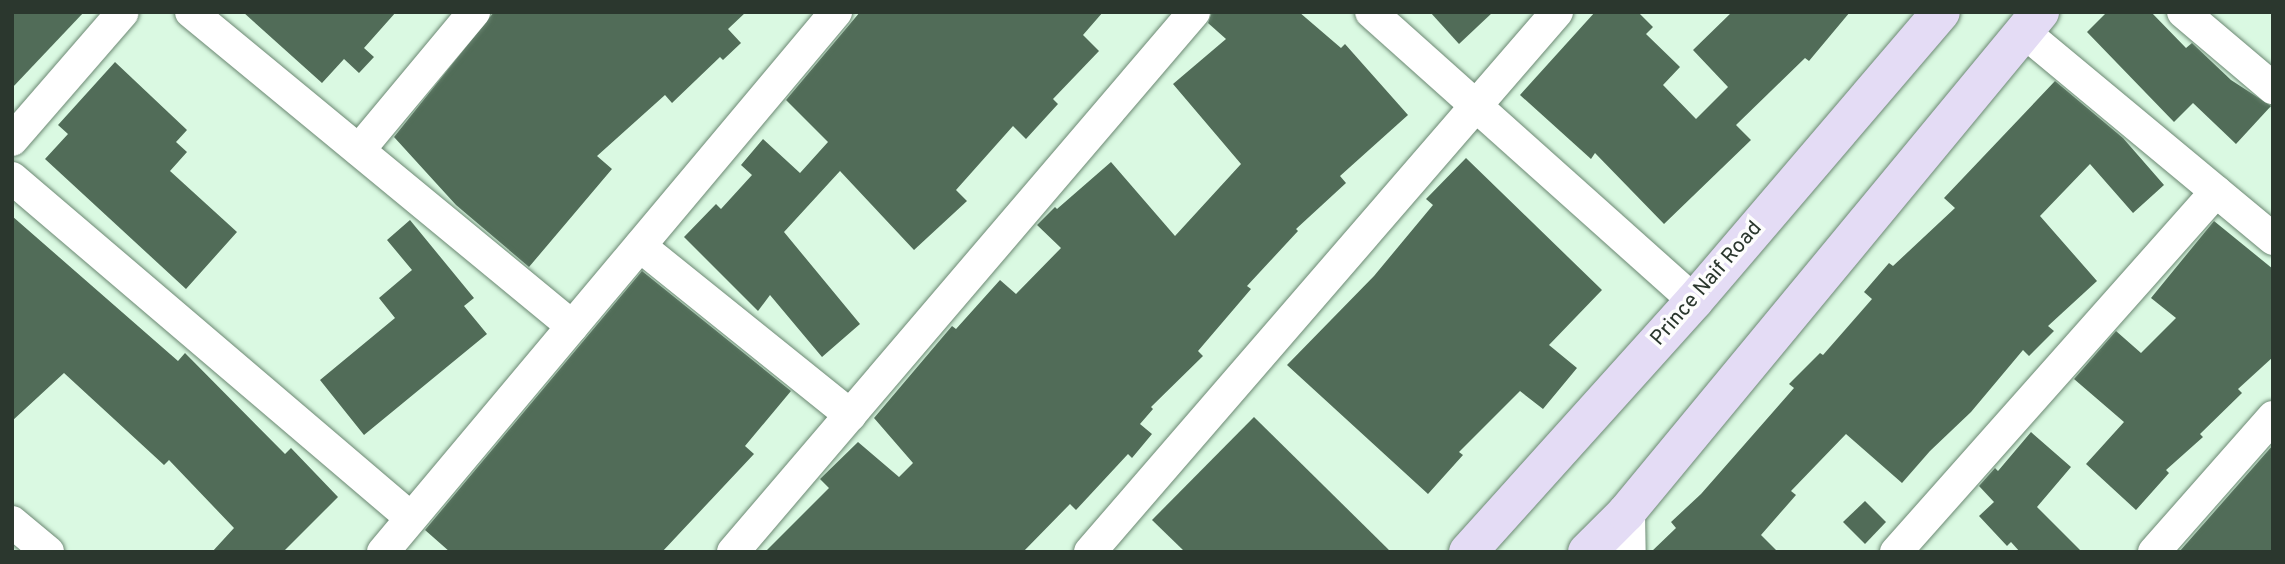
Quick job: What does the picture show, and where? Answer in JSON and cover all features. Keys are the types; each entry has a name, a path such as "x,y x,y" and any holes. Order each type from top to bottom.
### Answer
{"main road":[{"name":"Prince Naif Road","path":"1468,552 1694,301 1941,12"},
{"path":"1587,552 1626,513 2032,22"}],"street":[{"path":"12,141 123,12"},
{"path":"191,12 572,326"},
{"path":"359,150 474,12"},
{"path":"383,552 836,12"},
{"path":"733,552 1194,12"},
{"path":"1371,12 1694,301"},
{"path":"1090,552 1557,12"},
{"path":"2183,12 2273,88"},
{"path":"2032,22 2216,191 2273,239"},
{"path":"12,178 411,518"},
{"path":"1896,552 2216,191"},
{"path":"640,246 849,415"},
{"path":"2154,552 2273,417"},
{"path":"1626,513 1627,552"},
{"path":"12,522 48,552"}],"building":[{"path":"12,12 84,12 12,88"},
{"path":"243,12 396,12 364,48 374,57 359,73 344,59 322,83"},
{"path":"494,12 746,12 728,29 741,43 723,60 720,57 672,103 665,95 597,156 612,169 529,267 456,205 394,137"},
{"path":"860,12 1103,12 1083,35 1099,51 1053,99 1058,104 1026,139 1013,126 956,190 967,201 914,250 840,171 784,232 860,324 822,357 770,295 758,311 684,237 716,204 721,209 752,175 741,165 763,139 800,173 828,142 786,100"},
{"path":"1212,12 1299,12 1341,48 1345,44 1408,115 1340,176 1346,183 1296,229 1298,231 1247,286 1251,289 1198,351 1203,356 1151,407 1153,409 1140,424 1152,434 1132,458 1128,454 1076,510 1070,504 1023,552 765,552 829,488 820,479 858,442 899,477 913,463 874,418 952,326 956,329 1000,280 1016,294 1061,248 1037,225 1055,207 1057,209 1111,162 1175,236 1241,164 1173,84 1226,39 1208,23"},
{"path":"1430,12 1493,12 1459,44"},
{"path":"1595,12 1638,12 1653,27 1646,34 1680,67 1663,85 1696,119 1728,87 1693,50 1732,12 1850,12 1809,61 1805,58 1736,125 1751,140 1664,224 1595,153 1591,159 1520,95"},
{"path":"2107,12 2151,12 2186,48 2192,43 2231,80 2271,106 2236,144 2193,103 2174,122 2087,32"},
{"path":"115,62 187,130 176,142 187,152 170,171 237,232 186,289 45,159 68,134 58,125"},
{"path":"2055,81 2123,138 2164,185 2133,213 2090,164 2040,216 2097,281 2048,326 2054,331 2029,356 2023,350 1971,412 1930,451 1902,483 1846,434 1791,491 1796,495 1761,535 1778,552 1651,552 1676,528 1671,522 1701,494 1794,388 1789,384 1820,353 1823,355 1872,299 1864,292 1889,263 1893,266 1955,208 1944,198"},
{"path":"1466,158 1602,290 1549,345 1577,368 1543,409 1520,391 1459,452 1463,455 1428,494 1287,365 1374,276 1433,205 1426,199"},
{"path":"12,216 178,361 185,353 285,454 291,448 338,497 283,552 212,552 234,528 169,460 164,465 64,373 12,421"},
{"path":"410,220 474,298 464,306 487,334 364,435 320,380 395,318 379,298 412,270 387,240"},
{"path":"2214,221 2273,269 2273,357 2238,389 2242,393 2200,434 2203,437 2166,470 2169,473 2136,510 2086,464 2124,422 2074,379 2116,331 2141,353 2176,318 2151,298"},
{"path":"642,271 791,391 745,446 754,454 662,552 450,552 425,530"},
{"path":"1254,417 1391,552 1185,552 1152,520"},
{"path":"2031,432 2071,467 2037,507 2082,552 2020,552 2011,542 2007,546 1979,516 1994,502 1979,486 1995,468 1998,471"},
{"path":"2273,445 2273,552 2179,552"},
{"path":"1865,501 1886,522 1865,544 1843,522"}]}
